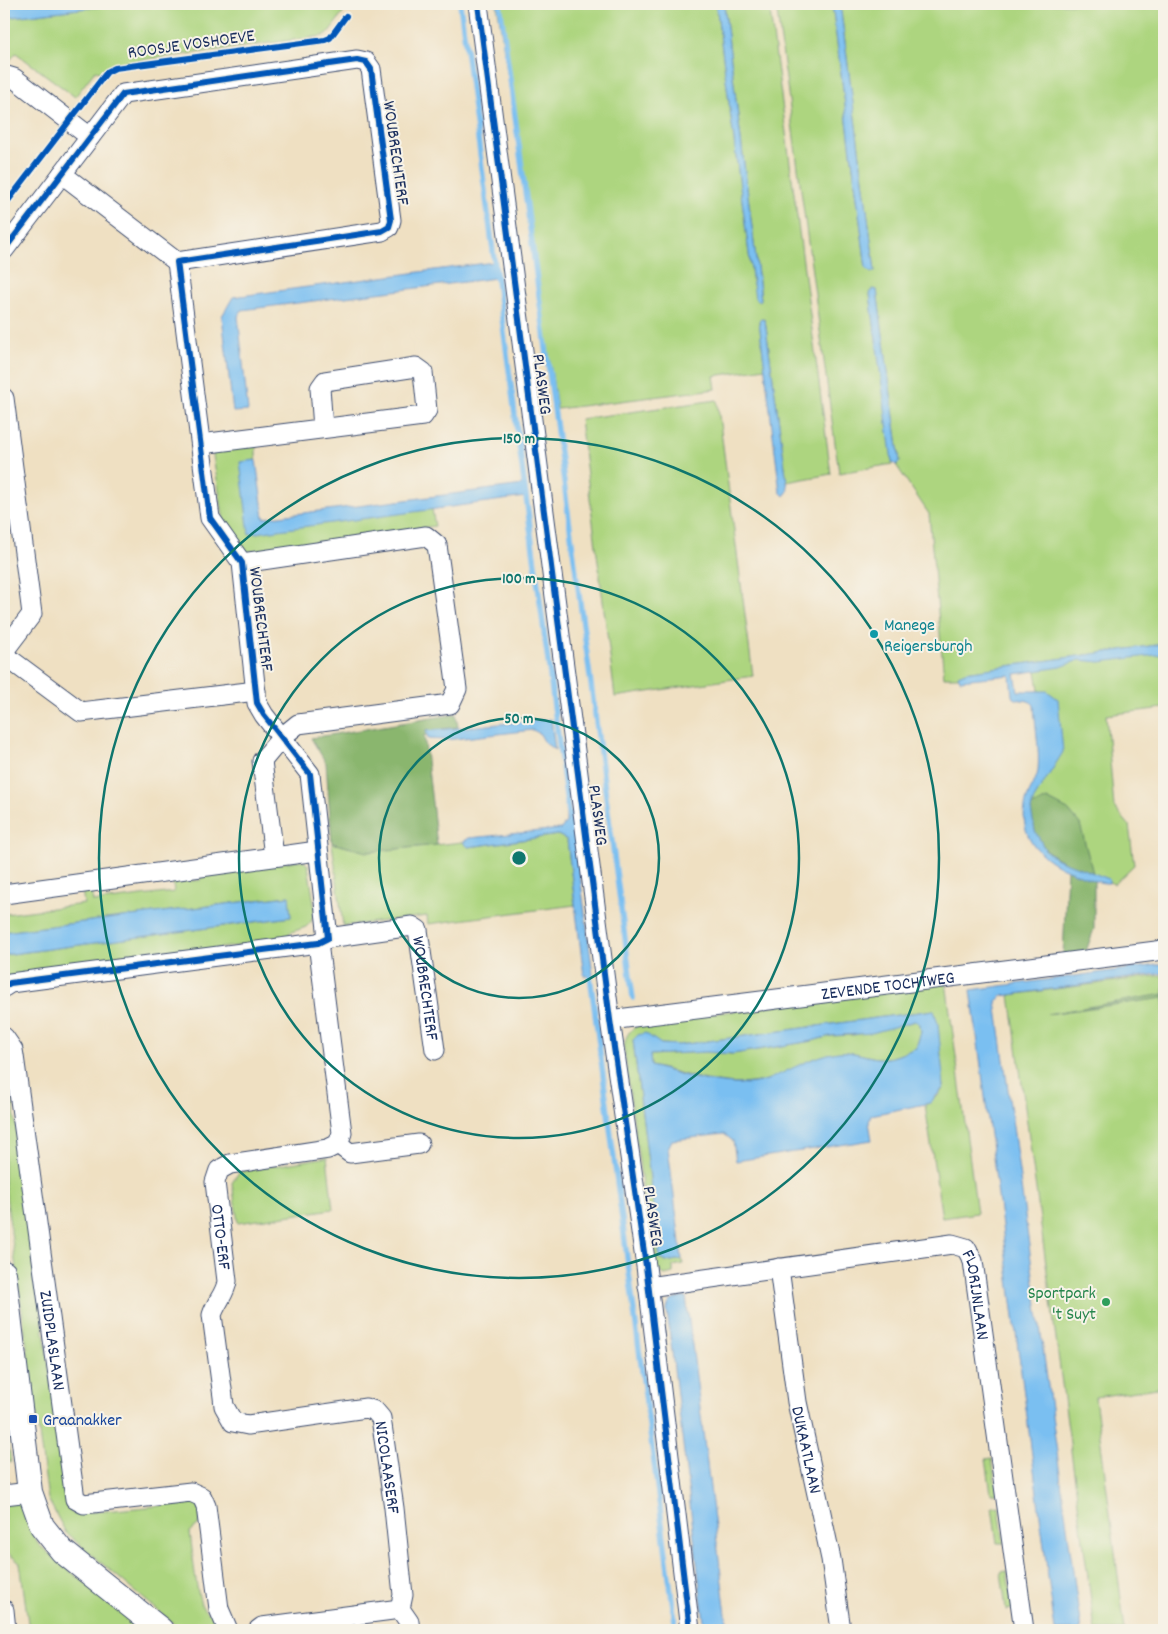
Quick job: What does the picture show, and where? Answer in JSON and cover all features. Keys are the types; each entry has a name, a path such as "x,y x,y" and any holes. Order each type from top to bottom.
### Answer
{"street":[{"name":"PLASWEG","path":"478,4 610,1020 648,1287 690,1630"},
{"name":"WOUBRECHTERF","path":"90,137 117,100 123,94 130,92 357,60 366,62 371,69 391,220 389,227 382,232 177,262 210,518 242,563 257,703 264,716 310,774 323,941"},
{"path":"4,75 14,78 90,137 4,250"},
{"path":"62,174 177,262"},
{"path":"201,444 422,416 427,410 423,372 416,367 326,381 320,388 323,428"},
{"path":"4,398 12,527 32,614 4,653"},
{"name":"WOUBRECHTERF","path":"242,563 426,536 437,545 458,689 450,704 298,724 282,737 262,761 274,856"},
{"name":"WOUBRECHTERF","path":"4,653 81,712 256,691"},
{"path":"4,894 317,851"},
{"name":"WOUBRECHTERF","path":"4,987 10,983 323,941 412,926 418,930 435,1050"},
{"path":"323,941 342,1133 338,1144 350,1152 419,1144"},
{"name":"ZEVENDE TOCHTWEG","path":"610,1020 1164,950"},
{"name":"ZUIDPLASLAAN","path":"4,1037 13,1050 14,1056 75,1499 84,1504 191,1492 202,1497 206,1506 219,1609 228,1630"},
{"name":"OTTO-ERF","path":"233,1422 224,1406 212,1316 216,1303 226,1289 227,1281 215,1182 219,1170 230,1164 328,1149 338,1144"},
{"name":"FLORIJNLAAN","path":"648,1287 952,1244 966,1248 973,1261 1024,1630"},
{"name":"DUKAATLAAN","path":"779,1268 797,1402 831,1559 841,1630"},
{"path":"4,1273 30,1492 42,1526 62,1551 161,1630"},
{"name":"NICOLAASERF","path":"233,1422 248,1425 366,1408 375,1411 381,1418 394,1508 402,1595 400,1609 409,1622 410,1630"},
{"path":"4,1495 30,1492"},
{"path":"258,1630 270,1626 400,1609"},
{"path":"4,1610 6,1630"}],"green space":[{"path":"121,4 350,4 328,33 323,36 112,64 101,72 95,71 75,97 16,53 7,64 4,64 4,18"},
{"path":"497,4 716,4 753,284 758,301 761,299 724,4 769,4 831,474 787,482 765,320 763,319 759,321 765,368 714,376 716,389 557,409"},
{"path":"776,4 832,4 866,268 875,271 840,4 1164,4 1164,644 965,672 958,677 944,677 929,514 896,465 900,462 877,290 870,294 893,464 839,473"},
{"path":"717,400 753,676 615,697 580,419"},
{"path":"256,444 256,460 241,462 250,533 432,509 435,526 245,552 224,521 212,450"},
{"path":"1164,646 1164,708 1106,715 1114,807 1129,825 1134,865 1114,884 1046,857 1028,807 1049,751 1035,665"},
{"path":"456,714 458,727 426,731 427,735 424,735 437,845 367,852 332,843 326,763 311,738"},
{"path":"1047,799 1068,810 1080,824 1093,873 1073,866 1056,857 1048,851 1037,836 1031,818 1032,806"},
{"path":"558,835 567,840 575,905 428,924 427,916 343,926 332,843 367,852 463,842 469,847"},
{"path":"302,860 308,865 315,910 311,922 306,927 289,933 289,939 4,977 4,955 291,917 288,896 4,932 4,899 6,914 84,904 82,889 91,888 93,902 174,892 172,877 190,875 191,881 201,880 201,874"},
{"path":"1067,870 1094,880 1094,929 1085,954 1063,955"},
{"name":"Sportpark 't Suyt","path":"1164,975 1164,1387 1095,1397 1125,1630 1095,1630 1010,995"},
{"path":"946,982 977,1213 942,1218 925,1105 938,1096 944,1087 934,1010 679,1045 661,1044 638,1035 633,1040 660,1259 666,1262 682,1259 683,1264 673,1266 673,1273 665,1275 655,1269 652,1261 624,1048 630,1031 645,1023"},
{"path":"1164,994 1164,998 1047,1014"},
{"path":"916,1021 920,1024 921,1032 916,1048 902,1054 876,1058 848,1052 831,1054 821,1056 763,1081 734,1084 692,1077 651,1066 650,1055 706,1052 733,1054 812,1041 830,1036 854,1035"},
{"path":"4,1051 7,1058 68,1509 73,1514 199,1502 200,1523 190,1532 196,1581 202,1606 213,1617 219,1630 181,1630 66,1533 48,1499 4,1181"},
{"path":"327,1157 333,1209 238,1223 232,1183 239,1172"},
{"path":"4,1357 11,1412 5,1412 11,1462 4,1463"},
{"path":"992,1458 997,1493 991,1494 986,1459"},
{"path":"11,1499 22,1503 27,1522 38,1544 147,1630 29,1630 20,1563 4,1550 4,1504"},
{"path":"999,1506 1004,1543 997,1543 992,1507"},
{"path":"1007,1571 1013,1609 1006,1610 1001,1572"}],"water":[{"path":"4,4 121,4 4,18"},
{"path":"716,4 724,4 760,301 755,298"},
{"path":"832,4 840,4 875,271 871,273 866,268"},
{"path":"494,262 496,278 242,310 238,316 248,411 233,412 222,316 233,297"},
{"path":"872,289 877,290 900,462 896,465 892,462 870,294"},
{"path":"761,319 765,320 787,482 788,491 784,496 780,492 759,321"},
{"path":"256,460 264,518 523,485 525,497 249,534 240,462"},
{"path":"1164,644 1164,654 1100,662 1079,660 1061,667 1015,674 1018,691 1047,691 1058,699 1063,752 1034,799 1031,810 1035,831 1046,851 1057,859 1109,879 1109,883 1095,881 1063,868 1044,856 1036,848 1026,830 1024,819 1026,802 1038,771 1038,746 1034,705 1029,701 1012,696 1010,675 960,680 958,675 965,672"},
{"path":"551,719 555,750 545,743 540,734 533,730 446,740 428,739 426,731"},
{"path":"566,811 572,813 593,975 584,976 567,840 558,835 468,847 463,842 469,838 561,829 566,822"},
{"path":"289,896 291,917 4,955 4,932"},
{"path":"1164,964 1164,973 1002,996 996,1001 1081,1630 1055,1630 971,990"},
{"path":"934,1010 938,1024 944,1087 930,1103 871,1115 869,1122 872,1140 736,1161 733,1141 724,1134 672,1140 668,1148 682,1259 666,1262 660,1259 633,1040 638,1035 645,1033 661,1044 679,1045","holes":["915,1021 920,1024 921,1032 916,1048 898,1055 875,1058 850,1052 838,1052 819,1057 767,1080 754,1083 739,1084 708,1081 651,1066 650,1055 706,1052 733,1054 812,1041 830,1036 872,1033"]},
{"path":"686,1297 728,1630 705,1630 667,1310 671,1301"}],"waterway":[{"path":"460,4 569,818"},
{"path":"500,4 633,998"},
{"path":"589,968 676,1630"}],"cycle path":[{"path":"478,4 610,1020 646,1266 690,1630"},
{"name":"ROOSJE VOSHOEVE","path":"4,206 107,72 115,68 325,40 330,38 346,16"},
{"path":"4,250 123,94 357,60 366,62 371,69 391,220 389,227 382,231 177,262 210,518 242,563 257,703 264,715 310,774 328,938 318,943 10,983 4,987"}],"place":[{"name":"Manege Reigersburgh","path":"874,634"},
{"name":"Sportpark 't Suyt","path":"1106,1302"},
{"name":"Graanakker","path":"33,1419"}]}
